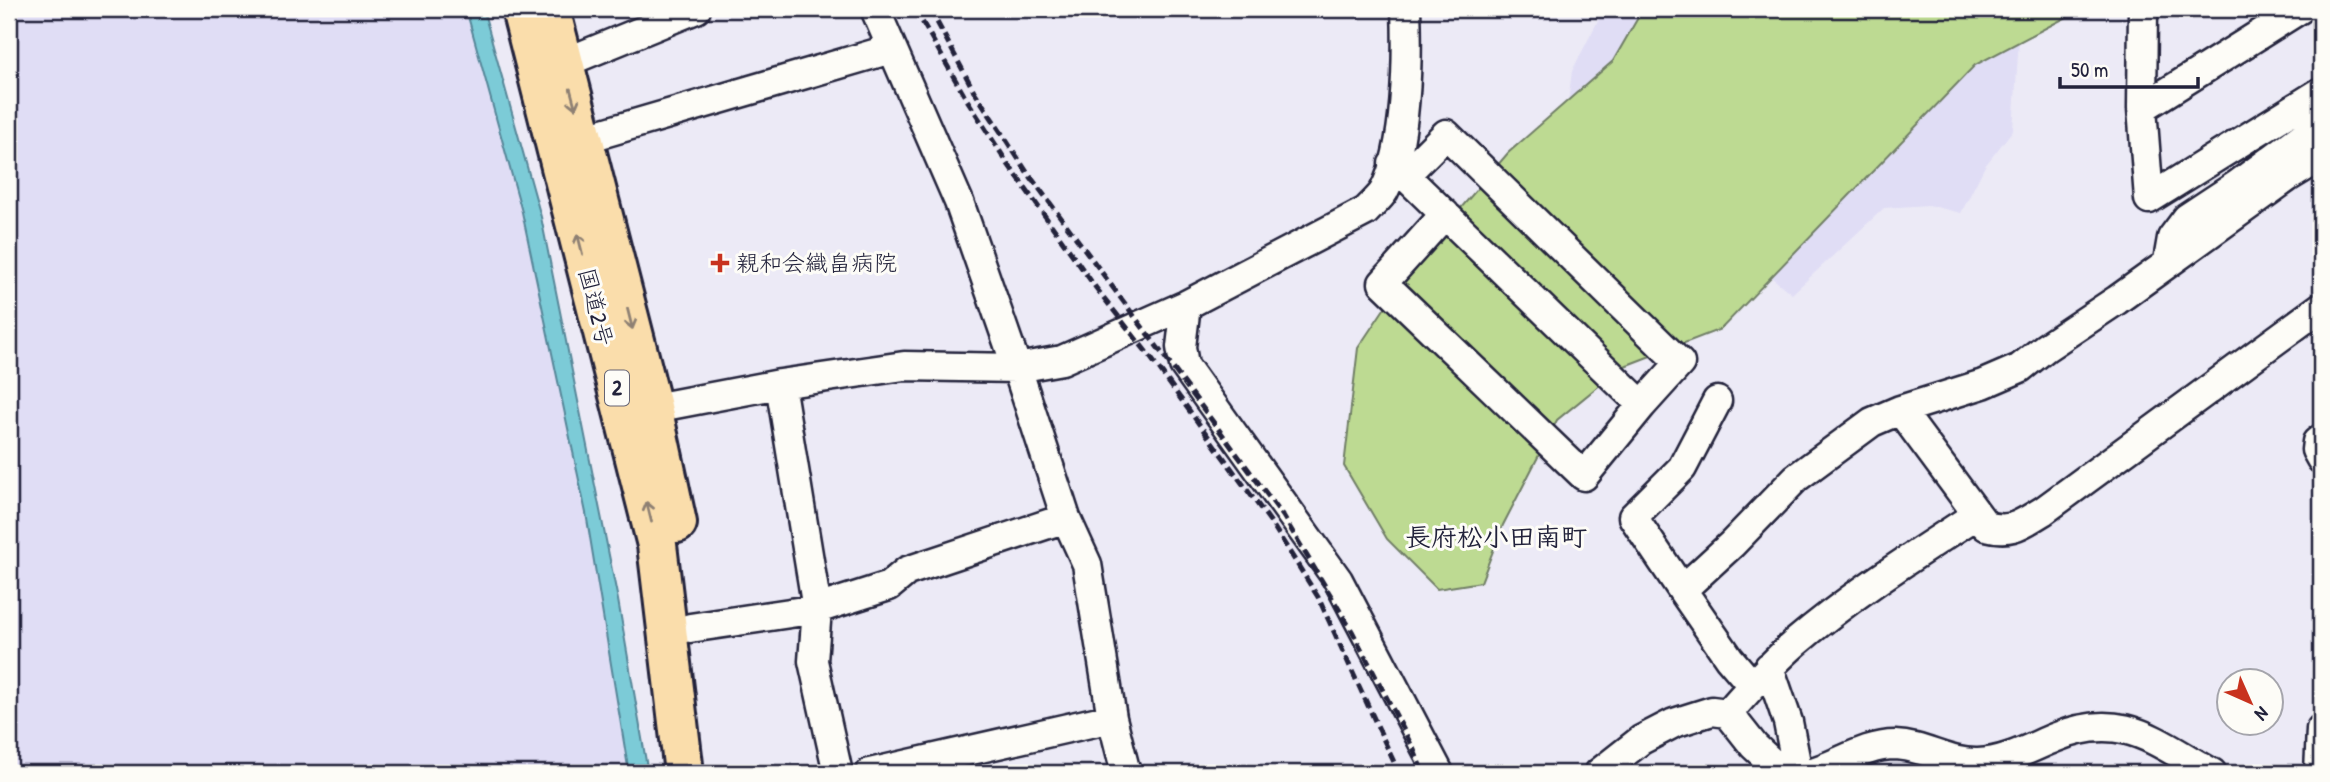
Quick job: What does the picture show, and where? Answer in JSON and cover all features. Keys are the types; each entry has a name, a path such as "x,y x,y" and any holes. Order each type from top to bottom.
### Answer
{"highway":[{"name":"国道2号","path":"521,9 638,411 683,550 690,628 710,773"},
{"name":"国道2号","path":"550,9 583,139 638,411 684,773"}],"street":[{"path":"564,63 696,9"},
{"path":"875,9 959,202 1066,518 1087,564 1112,718 1126,773"},
{"path":"1399,169 1406,85 1406,9"},
{"path":"2143,9 2141,108 2149,199 2321,92"},
{"path":"2141,108 2300,9"},
{"path":"583,139 891,49"},
{"path":"2168,261 2172,238 2187,218 2321,122"},
{"path":"638,411 780,384 904,366 1017,368 1062,360 1186,305 1366,211 1399,169 1446,134 1680,363 1584,477 1383,283 1446,214"},
{"path":"1682,590 1732,544 1796,478 1872,422 2020,369 2045,348 2117,300 2168,261 2321,157"},
{"path":"1399,169 1642,405"},
{"path":"1186,305 1181,347 1184,365 1339,580 1438,773"},
{"path":"1900,410 1986,526 2002,530 2015,528 2043,511 2321,307"},
{"path":"780,384 817,609 813,661 838,773"},
{"path":"1717,401 1682,468 1633,517 1729,658 1761,676 1788,722 1798,773"},
{"path":"2321,439 2317,442 2316,450 2321,459"},
{"path":"1728,713 1796,642 1899,566 1976,515"},
{"path":"690,628 817,609 889,586 907,571 1066,518"},
{"path":"1599,773 1641,740 1674,723 1712,711 1728,713 1754,746 1782,772 1787,773"},
{"path":"870,773 1112,718"},
{"path":"1809,773 1822,770 1854,754 1893,745 1923,749 1964,762 2016,765 2082,729 2122,727 2154,739 2212,773"},
{"path":"2315,773 2321,729"}],"shaded area":[{"path":"9,9 466,9 522,212 586,513 629,773 9,773"},
{"path":"1604,9 2021,9 2013,130 1985,166 1961,213 1928,205 1884,208 1792,294 1755,264 1562,150 1572,71"}],"green space":[{"path":"1643,9 2082,9 1975,65 1721,329 1622,367 1557,420 1503,525 1481,582 1437,589 1387,539 1344,466 1358,348 1418,258 1508,153 1613,61"}],"water":[{"path":"466,9 483,9 541,217 618,600 648,773 629,773 586,513 522,212"}],"railway":[{"path":"915,9 964,95 1008,164 1096,288 1148,354 1272,524 1318,597 1399,773"},
{"path":"930,9 974,91 1027,172 1283,516 1352,631 1414,750 1423,773"}],"place":[{"name":"親和会織畠病院","path":"720,263"}],"district":[{"name":"長府松小田南町","path":"1496,537"}]}
